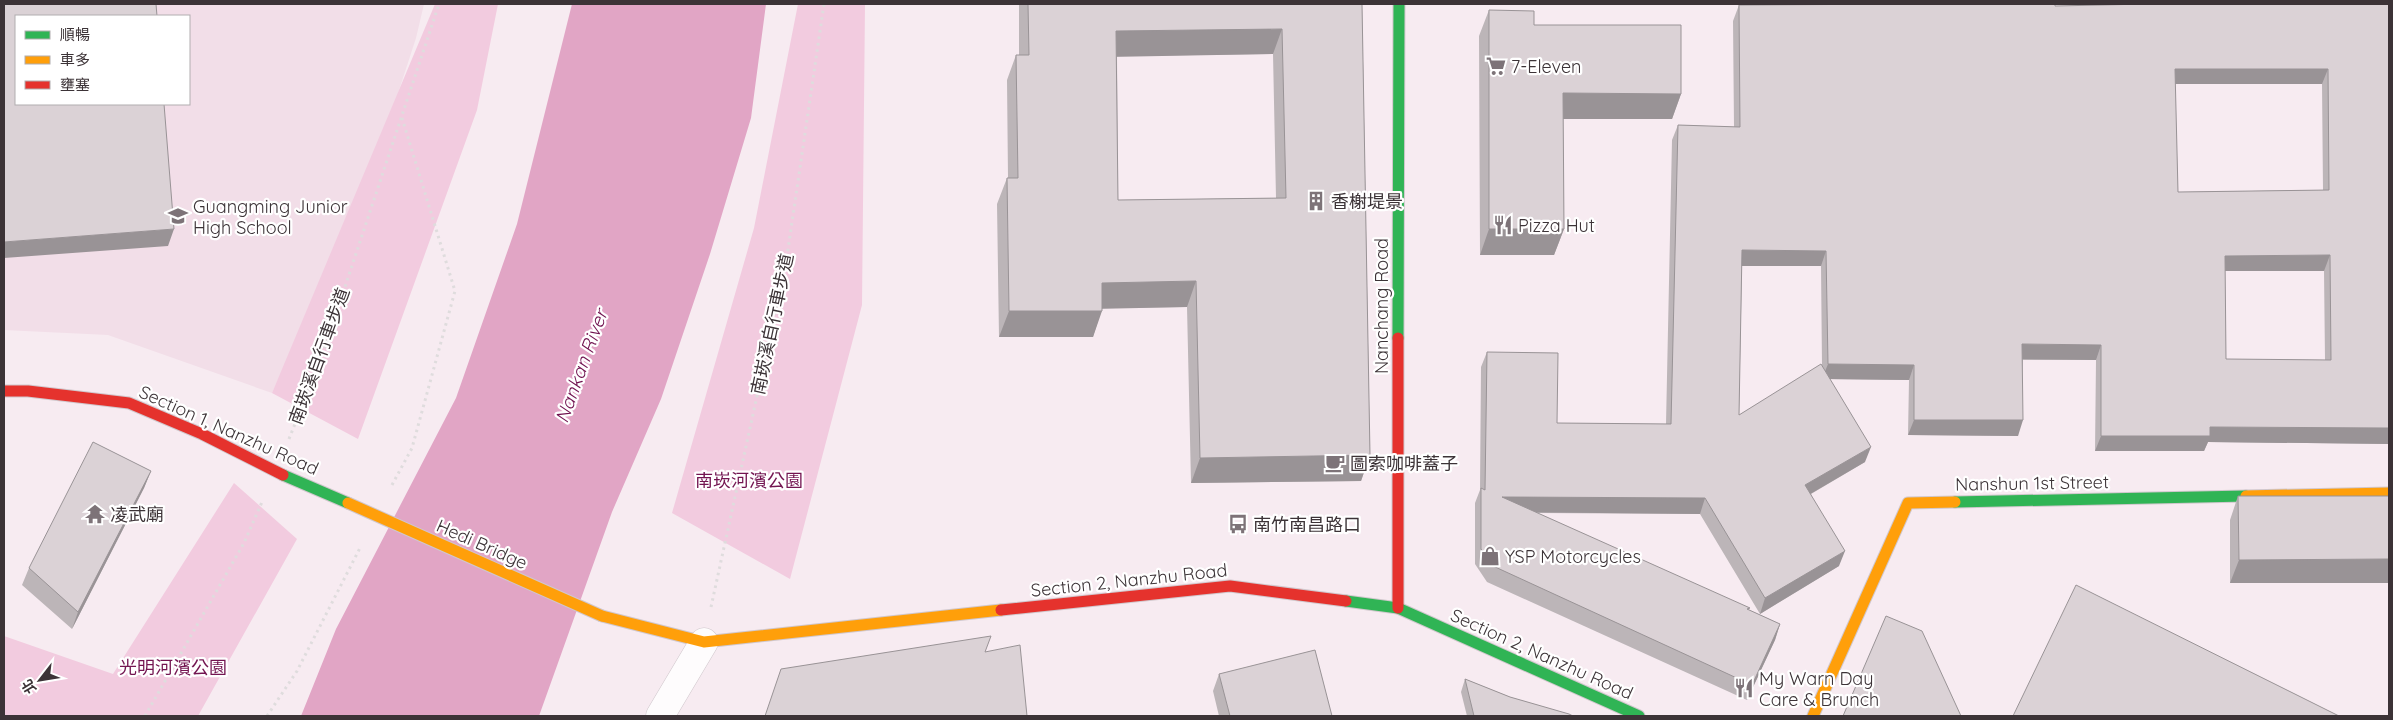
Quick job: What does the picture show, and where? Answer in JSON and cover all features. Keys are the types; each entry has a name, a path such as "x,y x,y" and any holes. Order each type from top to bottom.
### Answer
{"street":[{"name":"Nanchang Road","path":"1398,4 1398,608"},
{"name":"Section 1, Nanzhu Road","path":"4,391 28,391 129,403 202,434 276,472 348,503"},
{"name":"Nanshun 1st Street","path":"1813,716 1908,503 2389,493"},
{"name":"Hedi Bridge","path":"348,503 602,616"},
{"name":"Section 2, Nanzhu Road","path":"602,616 704,642 1230,586 1398,608 1639,716"},
{"path":"660,716 704,642"}],"path":[{"name":"南崁溪自行車步道","path":"145,716 244,543 276,472 322,353 439,4"},
{"name":"南崁溪自行車步道","path":"704,642 786,263 824,4"},
{"path":"390,491 412,448 455,291 402,117"},
{"path":"267,716 297,671 363,542"}],"shaded area":[{"name":"Guangming Junior High School","path":"4,4 424,4 416,38 376,161 272,393 108,335 4,330"}],"green space":[{"path":"435,4 498,4 477,110 358,439 272,393"},
{"name":"南崁河濱公園","path":"798,4 865,4 862,305 790,579 672,513 754,228"},
{"name":"光明河濱公園","path":"234,483 297,539 198,716 4,716 4,636 113,674"}],"water":[{"name":"Nankan River","path":"572,4 766,4 751,118 710,254 661,399 612,512 539,716 301,716 336,629 456,398 517,224"}],"building":[{"path":"4,4 156,4 157,15 15,15 15,105 164,105 174,229 4,242"},
{"path":"1028,4 1362,4 1370,455 1200,458 1196,281 1102,283 1102,311 1009,311 1007,178 1018,178 1016,55 1029,55","holes":["1282,29 1286,198 1118,200 1116,31"]},
{"path":"2389,4 2389,428 2210,427 2210,436 2101,436 2101,345 2022,344 2023,420 1914,420 1914,365 1828,364 1826,251 1742,250 1739,415 1821,364 1871,447 1805,485 1845,551 1765,598 1705,498 1502,497 1750,608 1747,609 1780,624 1752,685 1493,566 1481,549 1481,488 1485,490 1487,352 1558,353 1557,423 1671,424 1678,125 1740,127 1739,5","holes":["2175,69 2328,69 2329,190 2178,192","2330,255 2331,360 2226,359 2225,256"]},
{"path":"1489,10 1534,11 1534,25 1681,25 1681,94 1563,93 1564,229 1489,229"},
{"path":"93,442 151,471 78,612 29,568"},
{"path":"2238,496 2389,496 2389,559 2239,560"},
{"path":"2076,585 2339,716 2013,716"},
{"path":"1886,616 1922,631 1961,716 1843,716"},
{"path":"991,636 985,652 1020,645 1027,716 765,716 781,669"},
{"path":"1315,650 1332,716 1230,716 1219,674"},
{"path":"1465,679 1510,697 1573,716 1474,716"}],"traffic: fast":[{"path":"1398,338 1399,4"},
{"path":"283,475 348,503"},
{"path":"1955,502 2246,496"},
{"path":"1346,601 1398,608 1639,716"}],"traffic: slow":[{"path":"2246,496 2389,493"},
{"path":"1813,716 1908,503 1955,502"},
{"path":"348,503 602,616"},
{"path":"602,616 704,642 1001,610"}],"traffic: jam":[{"path":"1398,338 1398,608"},
{"path":"4,391 28,391 129,403 202,434 283,475"},
{"path":"1001,610 1230,586 1346,601"}],"place":[{"name":"7-Eleven","path":"1496,66"},
{"name":"香榭堤景","path":"1316,201"},
{"name":"Guangming Junior High School","path":"178,216"},
{"name":"Pizza Hut","path":"1503,225"},
{"name":"圖索咖啡蓋子","path":"1335,463"},
{"name":"凌武廟","path":"95,514"},
{"name":"南竹南昌路口","path":"1238,524"},
{"name":"YSP Motorcycles","path":"1490,556"},
{"name":"My Warn Day Care & Brunch","path":"1744,688"}]}
